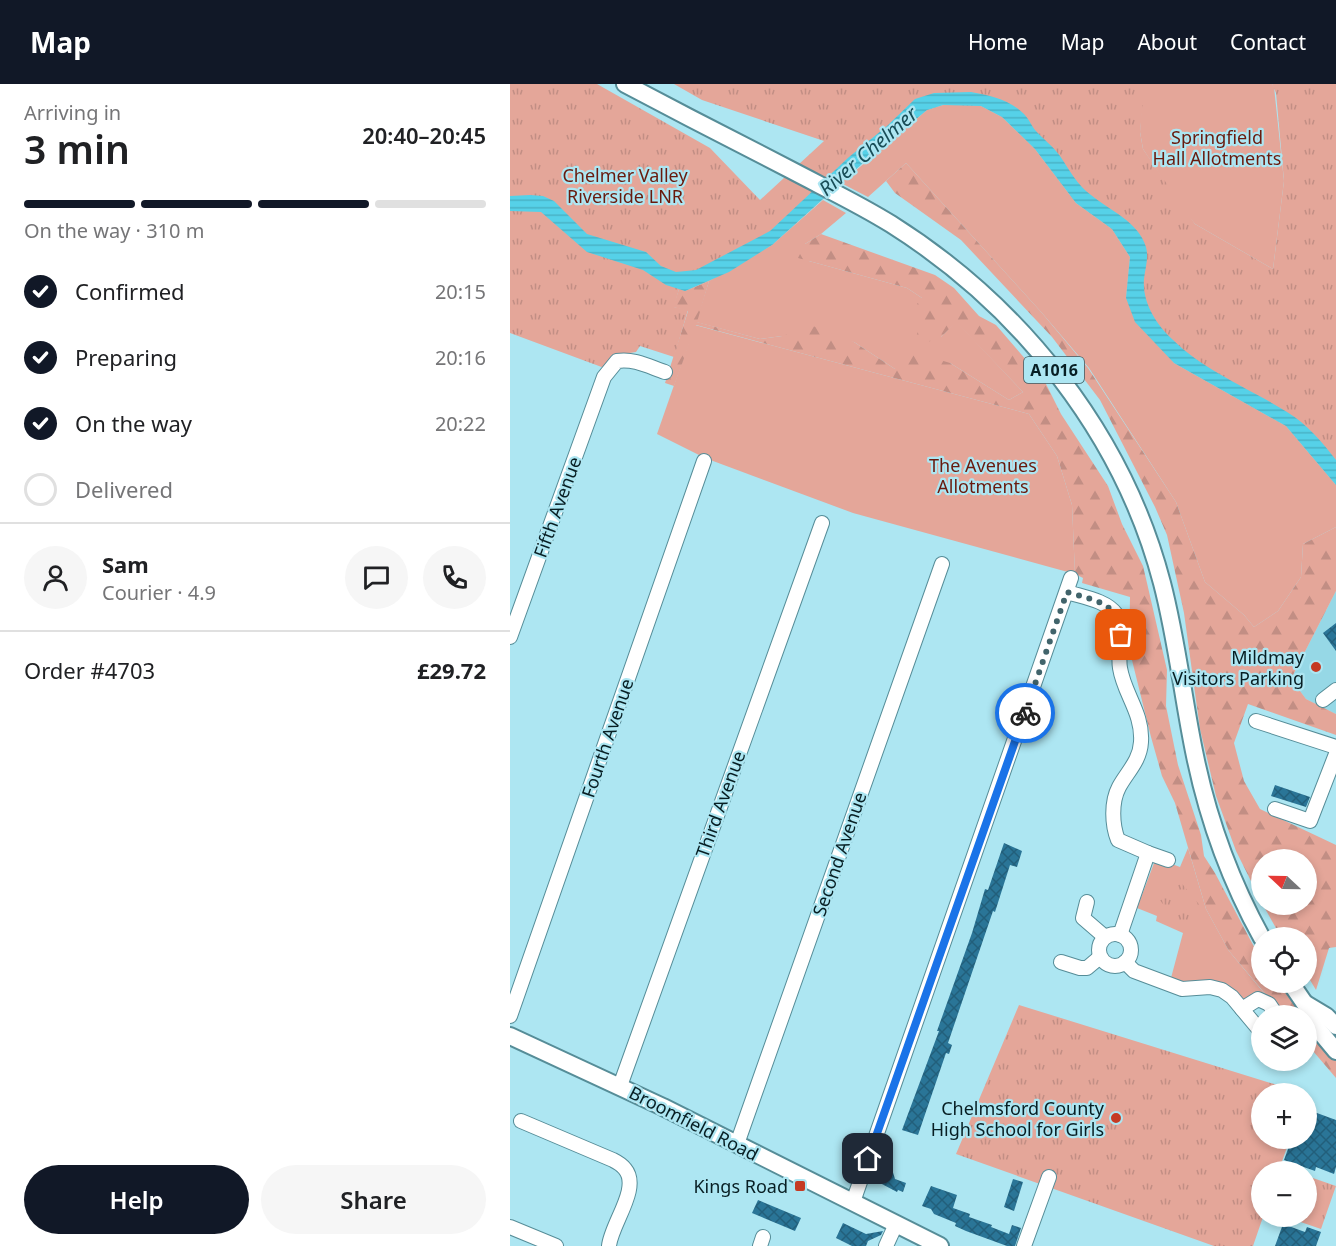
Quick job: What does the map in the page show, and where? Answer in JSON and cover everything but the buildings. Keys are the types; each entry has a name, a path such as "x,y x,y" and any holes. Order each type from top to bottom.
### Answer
{"main road":[{"name":"A1016","path":"625,84 873,213 932,252 971,282 1009,318 1045,358 1096,430 1120,473 1143,527 1162,583 1205,797 1231,872 1257,927"},
{"path":"1298,993 1317,1027 1336,1051"},
{"path":"1305,1004 1326,1016 1336,1026"},
{"name":"Broomfield Road","path":"510,1036 620,1086 940,1246"}],"street":[{"name":"Fifth Avenue","path":"510,637 604,377 617,361 623,360 665,372"},
{"name":"Fourth Avenue","path":"510,1016 704,461"},
{"name":"Third Avenue","path":"620,1086 822,523"},
{"name":"Second Avenue","path":"737,1144 942,564"},
{"path":"853,1202 1071,578"},
{"path":"1067,592 1107,606 1115,613 1120,623 1118,654 1120,672 1139,717 1141,742 1138,759 1118,788 1113,829 1118,840 1168,860"},
{"path":"1323,700 1336,690"},
{"path":"1256,721 1336,747"},
{"path":"1275,809 1310,821 1336,754"},
{"path":"1120,935 1148,853"},
{"path":"1087,902 1083,918 1105,937"},
{"path":"1120,935 1128,942 1131,952 1125,962 1111,966 1103,961 1100,957 1099,946 1105,937 1120,935"},
{"path":"1061,962 1087,968 1100,957"},
{"path":"1125,962 1134,971 1182,989 1210,987 1222,990 1232,997 1251,1020"},
{"path":"1242,1009 1258,999 1270,1005"},
{"path":"520,1121 613,1160 625,1168 630,1179 630,1191 613,1229 609,1246"},
{"path":"1024,1246 1049,1177"},
{"path":"886,1246 896,1224"},
{"path":"510,1227 556,1246"}],"shaded area":[{"name":"Mildmay Visitors Parking","path":"1336,591 1336,714 1306,699 1291,679"}],"green space":[{"name":"Chelmer Valley Riverside LNR","path":"510,84 597,84 710,148 760,200 824,141 702,100 674,84 1143,84 1140,132 1143,149 1195,224 1273,269 1284,181 1276,93 1272,84 1336,84 1336,485 1286,426 1174,363 1135,322 1126,298 1130,257 1112,229 1076,203 1035,149 1002,117 981,106 943,105 927,110 864,162 772,245 709,281 685,291 679,289 674,307 688,310 674,357 640,346 636,352 617,355 607,369 510,333"},
{"name":"Springfield Hall Allotments","path":"1143,84 1272,84 1284,181 1273,269 1195,224 1181,207 1143,149 1140,132"},
{"path":"943,105 981,106 1002,117 1035,149 1076,203 1112,229 1130,257 1126,298 1174,363 1286,426 1336,485 1336,527 1303,544 1301,577 1278,611 1254,627 1244,615 1205,582 1176,502 1089,368 906,163 868,197 841,183 927,110"},
{"path":"906,163 1042,313 1088,368 1176,502 1205,582 1244,615 1254,627 1278,611 1301,577 1303,544 1336,527 1336,591 1291,679 1306,699 1336,714 1336,735 1248,704 1234,743 1244,781 1260,809 1336,845 1336,947 1329,948 1317,987 1317,927 1275,927 1269,915 1317,915 1317,849 1251,849 1251,881 1236,851 1216,796 1200,729 1184,613 1167,535 1100,400 1052,337 961,240 895,193 886,181"},
{"path":"823,200 846,213 805,244 809,261 907,288 922,298 925,312 941,337 956,321 1023,392 1009,400 950,363 895,369 854,342 782,336 760,339 696,322 709,281 772,245"},
{"path":"821,234 935,275 954,288 979,316 996,325 1045,382 1061,414 1108,486 1122,524 1143,566 1167,670 1166,706 1178,765 1201,835 1204,856 1251,941 1251,977 1229,951 1206,909 1175,803 1162,776 1129,648 1130,597 1082,583 1083,578 1075,574 1072,505 1057,456 1029,414 696,325 674,386 665,383 688,311 673,307 679,289 685,291 709,281 697,322 760,339 782,336 813,326 854,342 895,369 908,350 950,363 1009,400 1023,392 956,322 941,337 928,342 916,337 925,312 917,304 922,298 907,288 798,258 805,244"},
{"name":"The Avenues Allotments","path":"695,325 1029,414 1057,456 1072,505 1075,574 853,513 705,458 657,434"},
{"path":"1188,848 1206,909 1229,951 1251,977 1251,993 1264,993 1254,994 1244,999 1224,985 1186,982 1171,978 1183,933 1156,921 1157,916 1137,908 1156,858 1180,867"},
{"path":"1179,880 1202,908 1206,919 1187,933 1172,927 1172,915 1158,898"},
{"path":"1264,993 1286,993 1294,1005 1275,1005"},
{"name":"Chelmsford County High School for Girls","path":"1019,1005 1271,1083 1251,1083 1251,1149 1286,1149 1282,1161 1251,1161 1251,1227 1260,1227 1253,1246 1214,1246 956,1154"},
{"path":"1317,1035 1336,1058 1336,1078 1317,1056"},
{"path":"1317,1179 1336,1186 1321,1229 1315,1227 1317,1227"}],"water":[{"name":"River Chelmer","path":"971,92 999,99 1018,109 1057,152 1082,187 1137,230 1147,251 1145,296 1151,312 1161,327 1198,361 1287,412 1308,428 1336,460 1336,485 1286,426 1174,363 1135,322 1126,298 1130,257 1112,229 1076,203 1035,149 1002,117 981,106 943,105 927,110 864,162 772,245 729,272 685,291 666,285 643,270 587,252 541,212 510,211 510,196 543,196 554,201 587,234 646,252 661,266 676,272 696,270 770,231 915,99 934,93"}],"way so far":[{"path":"1025,713 1067,592 1107,606 1115,613 1120,623 1121,635"}],"place":[{"name":"Mildmay Visitors Parking","path":"1316,667"},
{"name":"Chelmsford County High School for Girls","path":"1116,1118"},
{"name":"Kings Road","path":"800,1186"}],"route":[{"path":"868,1159 1025,713"}]}
